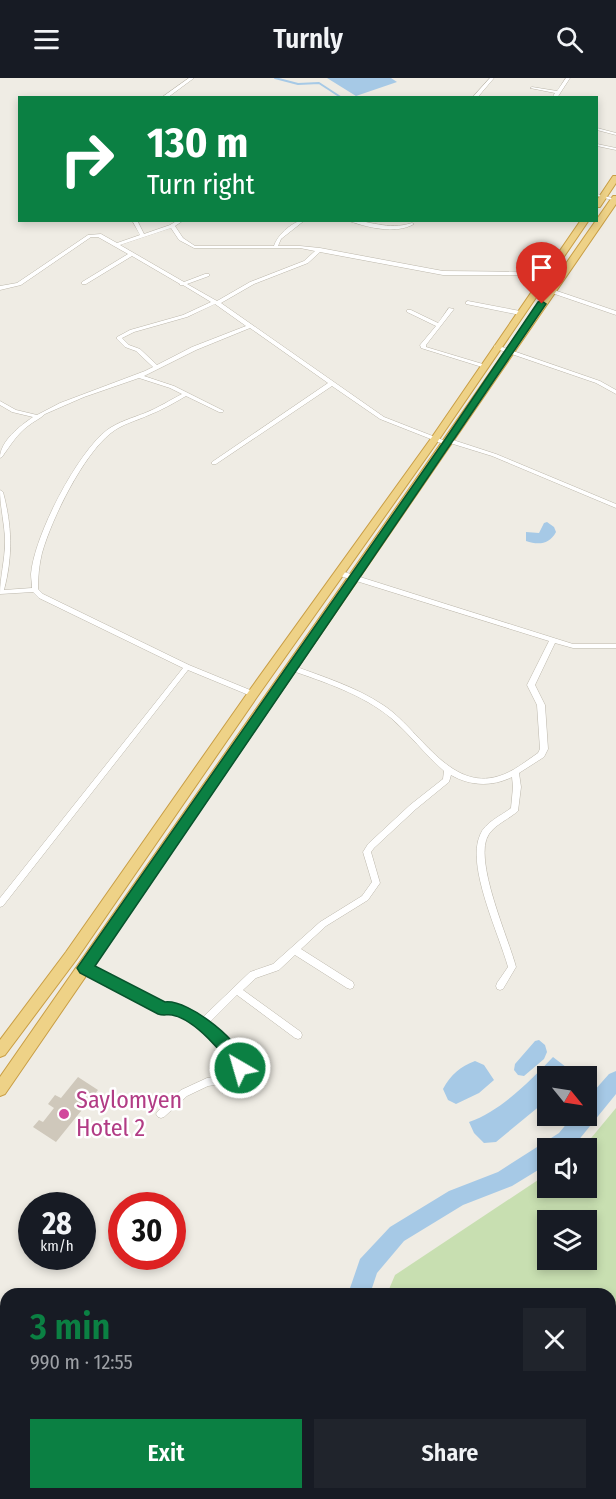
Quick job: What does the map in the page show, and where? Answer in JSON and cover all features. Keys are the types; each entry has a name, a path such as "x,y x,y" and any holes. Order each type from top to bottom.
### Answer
{"highway":[{"path":"598,216 609,198 616,178"},
{"path":"0,1051 71,956 253,694 435,439 584,222"},
{"path":"0,1089 449,442 551,291 594,222"},
{"path":"131,870 147,878"}],"street":[{"path":"166,96 192,78"},
{"path":"476,96 492,78"},
{"path":"555,96 568,78"},
{"path":"532,88 558,92"},
{"path":"598,129 616,134"},
{"path":"598,145 616,149"},
{"path":"135,222 142,235"},
{"path":"116,245 179,222"},
{"path":"276,245 279,238 300,222"},
{"path":"358,222 390,228 404,228 412,224"},
{"path":"172,226 181,239 194,247 276,245 320,250 443,273 548,273"},
{"path":"0,288 19,284 90,236 99,236 216,302 382,418 435,439 494,455 616,507"},
{"path":"157,368 138,350 127,346 119,338 132,331 185,316 252,283 306,262 320,250"},
{"path":"84,283 131,254"},
{"path":"182,284 207,275"},
{"path":"551,291 616,313"},
{"path":"468,303 520,313"},
{"path":"451,309 423,345 424,348 484,366"},
{"path":"409,311 439,325"},
{"path":"0,456 13,435 39,417 99,389 157,368 186,351 250,327"},
{"path":"496,347 598,382 616,392"},
{"path":"139,376 186,394 221,411"},
{"path":"213,463 331,384"},
{"path":"186,394 105,434 82,460 52,519 37,556 34,573 35,590 41,596 188,667 253,694"},
{"path":"0,402 14,411 39,417"},
{"path":"0,492 8,521 7,570 0,592 35,590"},
{"path":"339,573 553,640 579,646 616,646"},
{"path":"292,668 337,685 381,708 398,720 447,771 460,778 478,781 497,780 541,755 544,749 540,705 531,685 553,640"},
{"path":"0,904 188,667"},
{"path":"203,1023 253,975 276,967 323,924 365,898 376,883 367,852 390,827 446,780 447,771"},
{"path":"500,986 512,967 508,946 490,908 480,851 483,836 495,823 515,809 518,787 515,771"},
{"path":"295,950 350,985"},
{"path":"85,968 164,1009 173,1008 203,1023 239,1062 240,1068 231,1079 207,1082 184,1093 161,1114"},
{"path":"238,991 298,1035"}],"green space":[{"path":"616,1108 616,1288 390,1288 395,1275 537,1181 537,1198 597,1198 597,1138 591,1138"}],"water":[{"path":"327,78 391,78 397,82 356,96"},
{"path":"547,522 554,527 556,532 547,542 526,541 526,532 539,533 544,523"},
{"path":"539,1040 545,1045 547,1052 544,1059 524,1076 518,1075 514,1070 515,1064 535,1041"},
{"path":"553,1057 565,1066 544,1066"},
{"path":"475,1061 484,1065 494,1080 479,1093 456,1104 448,1100 443,1089 449,1079"},
{"path":"537,1073 537,1108 496,1142 484,1143 474,1133 469,1122 492,1111"}],"building":[{"name":"Saylomyen Hotel 2","path":"78,1077 98,1090 56,1142 33,1127 39,1120 43,1122 54,1108 48,1104 55,1095 61,1098"}],"waterway":[{"path":"275,78 298,84 319,83 339,96"},
{"path":"597,1102 616,1080"},
{"path":"568,1138 578,1126"},
{"path":"361,1288 368,1267 397,1234 456,1198 505,1179 537,1159"}],"place":[{"name":"Saylomyen Hotel 2","path":"64,1114"}],"route":[{"path":"240,1068 239,1062 203,1023 198,1023 173,1008 164,1009 85,968 371,551 448,444 542,304"}]}
